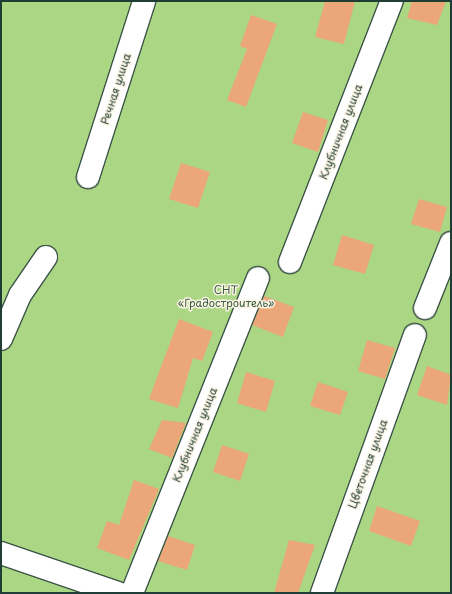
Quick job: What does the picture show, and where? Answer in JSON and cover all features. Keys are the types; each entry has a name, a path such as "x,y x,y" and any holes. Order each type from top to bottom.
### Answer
{"street":[{"name":"Речная улица","path":"88,178 144,1"},
{"name":"Клубничная улица","path":"290,262 392,1"},
{"path":"425,308 451,243"},
{"path":"1,339 20,295 46,257"},
{"name":"Клубничная улица","path":"132,593 258,278"},
{"name":"Цветочная улица","path":"322,593 415,335"},
{"path":"1,553 118,593"}],"green space":[{"name":"СНТ «Градостроитель»","path":"1,1 451,1 451,593 1,593"}],"building":[{"path":"325,1 355,1 344,44 315,37"},
{"path":"412,1 446,1 437,25 407,18"},
{"path":"251,15 277,24 246,107 227,100 247,49 240,46"},
{"path":"303,112 328,120 318,152 292,143"},
{"path":"181,163 210,172 198,208 169,199"},
{"path":"419,199 447,207 440,232 411,224"},
{"path":"342,235 374,245 365,274 333,265"},
{"path":"264,296 294,307 283,337 252,325"},
{"path":"179,319 213,332 202,361 193,358 178,408 149,399"},
{"path":"367,340 395,348 385,379 358,371"},
{"path":"427,366 451,375 447,405 417,395"},
{"path":"246,372 275,381 266,412 237,403"},
{"path":"318,382 348,392 340,415 310,406"},
{"path":"162,420 186,423 172,458 149,449"},
{"path":"222,445 249,454 240,481 213,472"},
{"path":"134,480 159,489 129,560 97,548 107,521 119,525"},
{"path":"377,506 420,521 411,546 369,531"},
{"path":"168,536 195,545 187,570 158,561"},
{"path":"289,540 315,545 298,593 274,593"}]}
